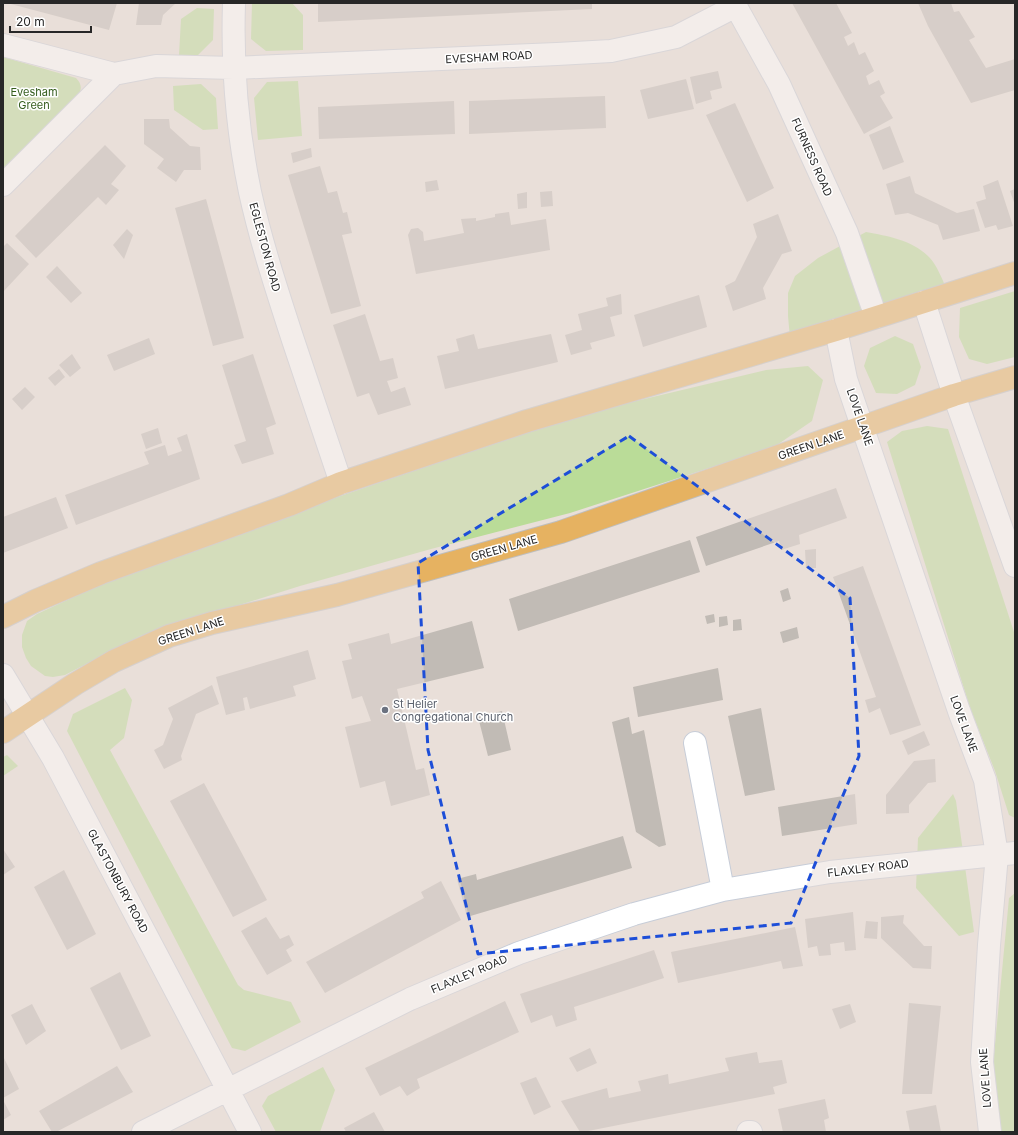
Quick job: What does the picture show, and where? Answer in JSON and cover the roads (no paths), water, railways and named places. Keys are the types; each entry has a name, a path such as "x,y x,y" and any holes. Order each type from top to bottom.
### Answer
{"main road":[{"path":"3,617 35,601 101,573 289,505 341,483 527,421 836,330 1015,273"},
{"name":"GREEN LANE","path":"3,732 74,684 114,661 169,636 212,623 337,595 562,532 954,395 1015,377"}],"street":[{"name":"EGLESTON ROAD","path":"234,3 234,68 241,139 250,192 279,299 341,483"},
{"name":"EVESHAM ROAD","path":"234,68 611,51 676,37 735,4"},
{"name":"FURNESS ROAD","path":"735,4 780,84 847,233 876,317"},
{"path":"3,44 114,74 156,66 234,68"},
{"path":"3,186 114,74"},
{"path":"924,302 954,395 1015,566"},
{"name":"LOVE LANE","path":"836,330 846,379 984,780 1006,854 989,945 982,1062 990,1132"},
{"name":"GLASTONBURY ROAD","path":"3,675 53,758 250,1132"},
{"path":"695,743 723,890"},
{"name":"FLAXLEY ROAD","path":"228,1089 410,999 519,953 634,914 723,890 830,872 1006,854"},
{"path":"143,1132 228,1089"}],"place":[{"name":"St Helier Congregational Church","path":"385,710"}],"park label":[{"name":"Evesham Green","path":"34,98"}]}
